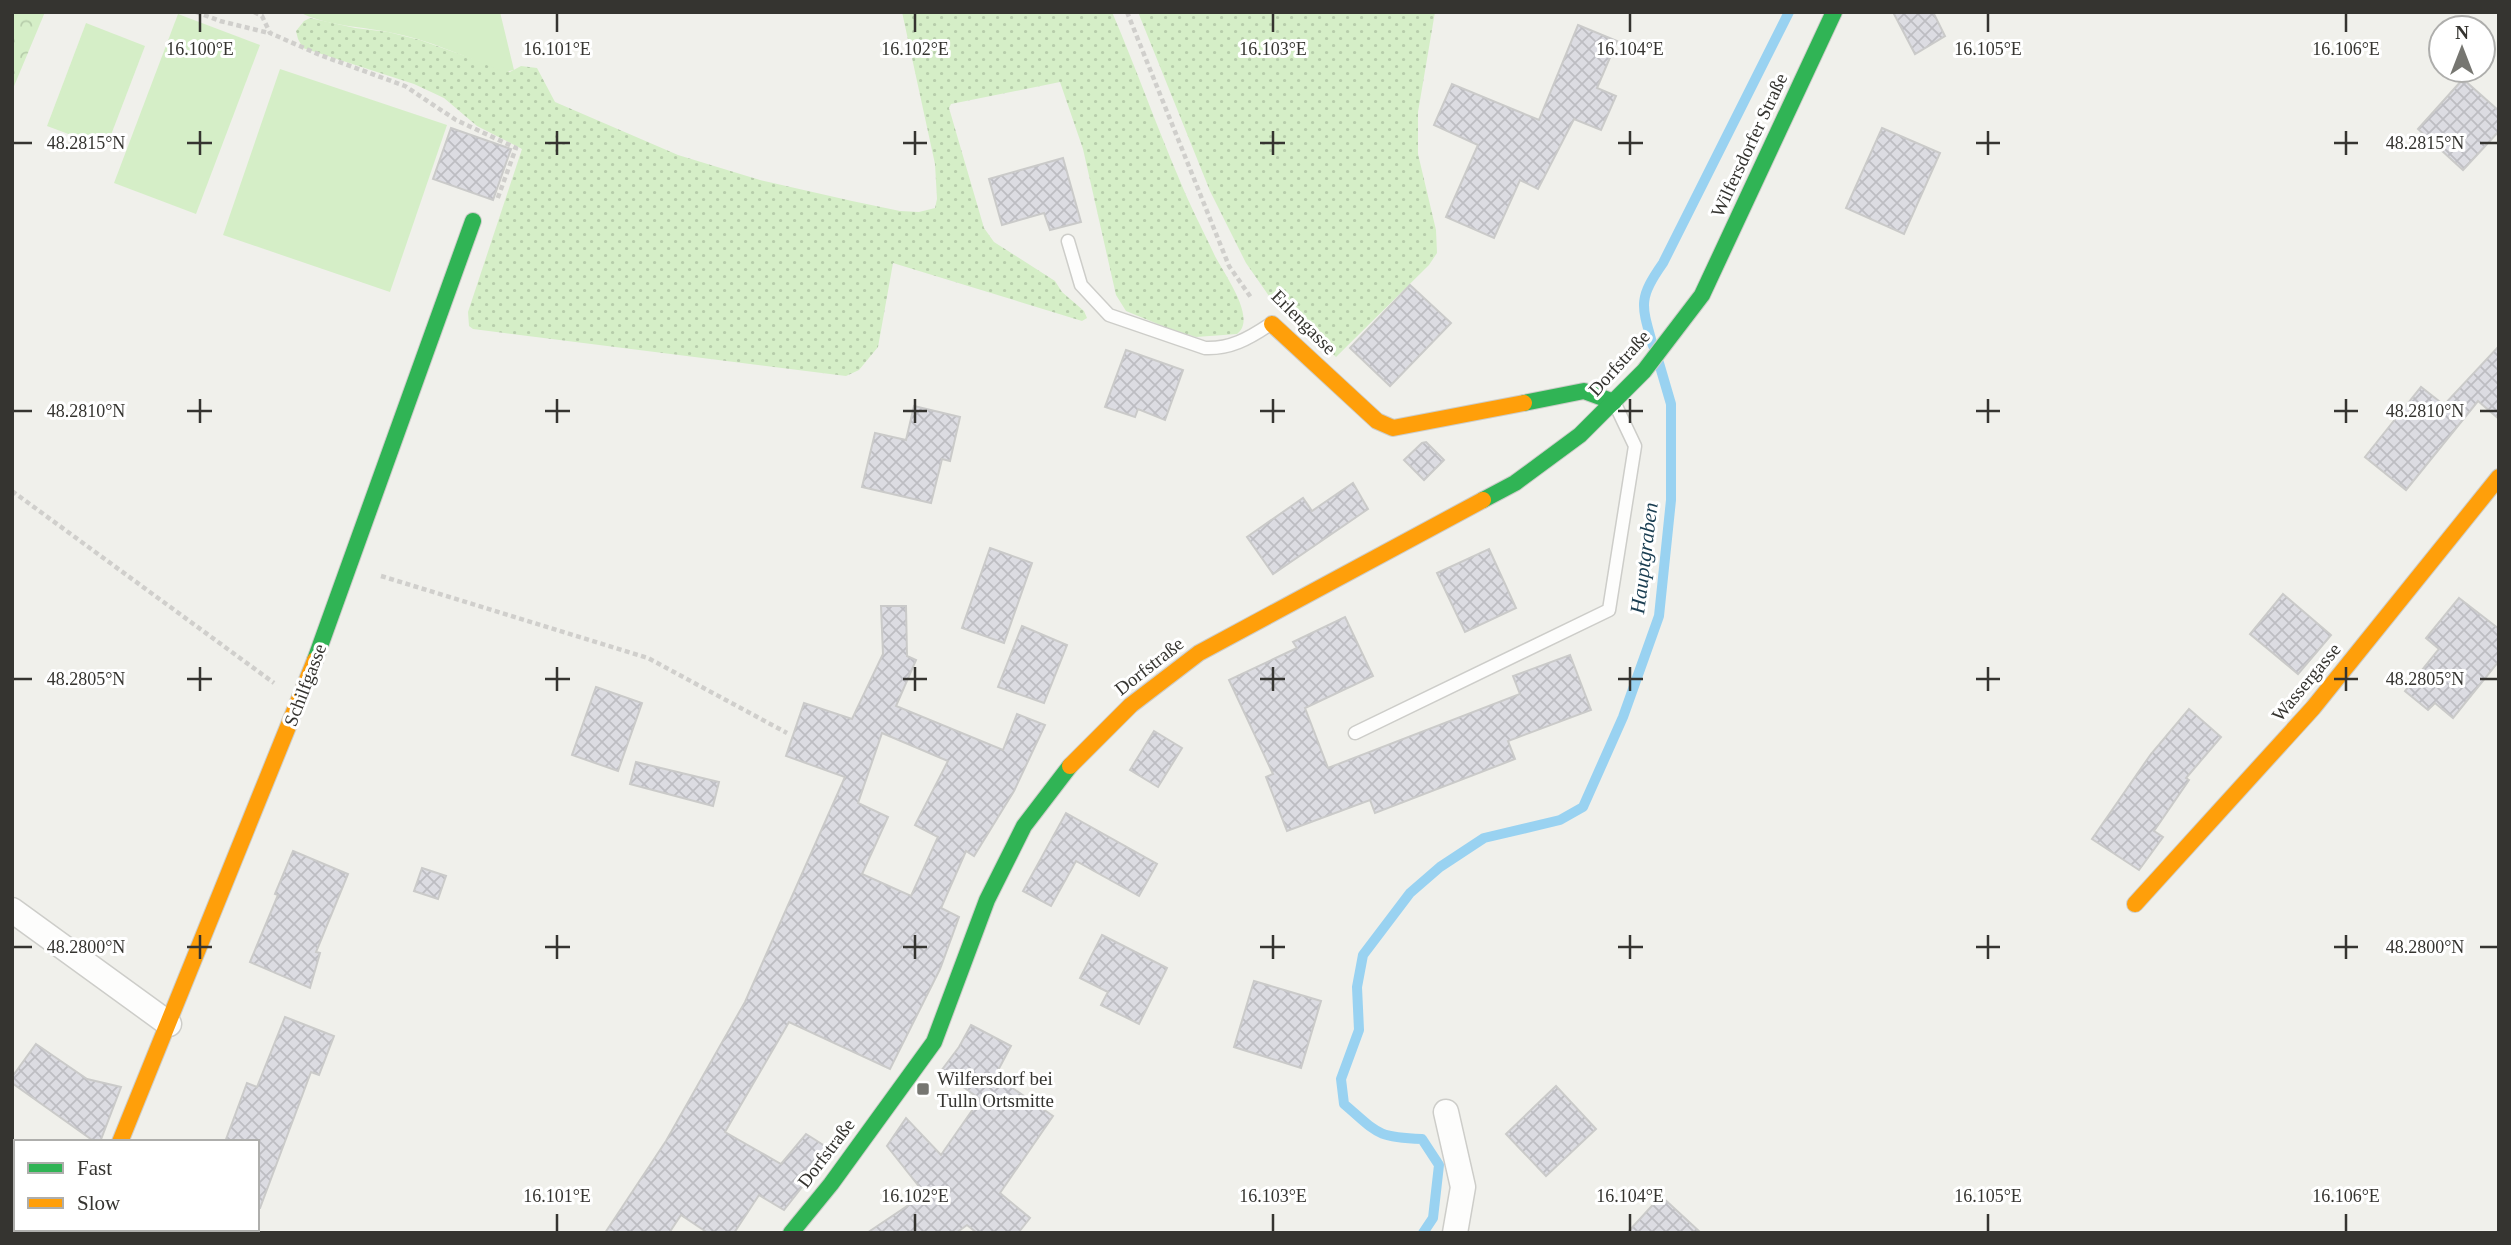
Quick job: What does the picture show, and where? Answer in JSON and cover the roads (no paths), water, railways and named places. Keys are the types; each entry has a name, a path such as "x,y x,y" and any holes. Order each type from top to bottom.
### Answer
{"street":[{"name":"Wilfersdorfer Straße","path":"1702,295 1834,12"},
{"name":"Schilfgasse","path":"121,1140 300,702 473,221"},
{"name":"Dorfstraße","path":"791,1233 831,1184 934,1042 987,900 1024,826 1072,764 1131,705 1199,653 1515,483 1580,435 1644,371 1702,295"},
{"name":"Erlengasse","path":"1272,324 1377,421 1393,428 1584,391 1614,402"},
{"name":"Wassergasse","path":"2134,904 2313,708 2499,477"},
{"path":"12,910 169,1024"},
{"path":"1446,1112 1463,1187 1455,1233"}],"lane":[{"path":"1068,241 1081,285 1108,315 1205,348 1220,348 1244,341 1272,324"},
{"path":"1355,733 1609,610 1636,446 1614,402"}],"waterway":[{"name":"Hauptgraben","path":"1653,346 1644,311 1649,285 1663,263 1789,12"},
{"name":"Hauptgraben","path":"1423,1233 1433,1218 1439,1165 1422,1139 1395,1137 1378,1132 1344,1104 1341,1079 1359,1030 1357,987 1363,955 1410,893 1440,867 1484,838 1560,820 1583,807 1623,717 1659,616 1671,500 1671,404 1659,363"}],"place":[{"name":"Wilfersdorf bei Tulln Ortsmitte","path":"923,1089"}]}
